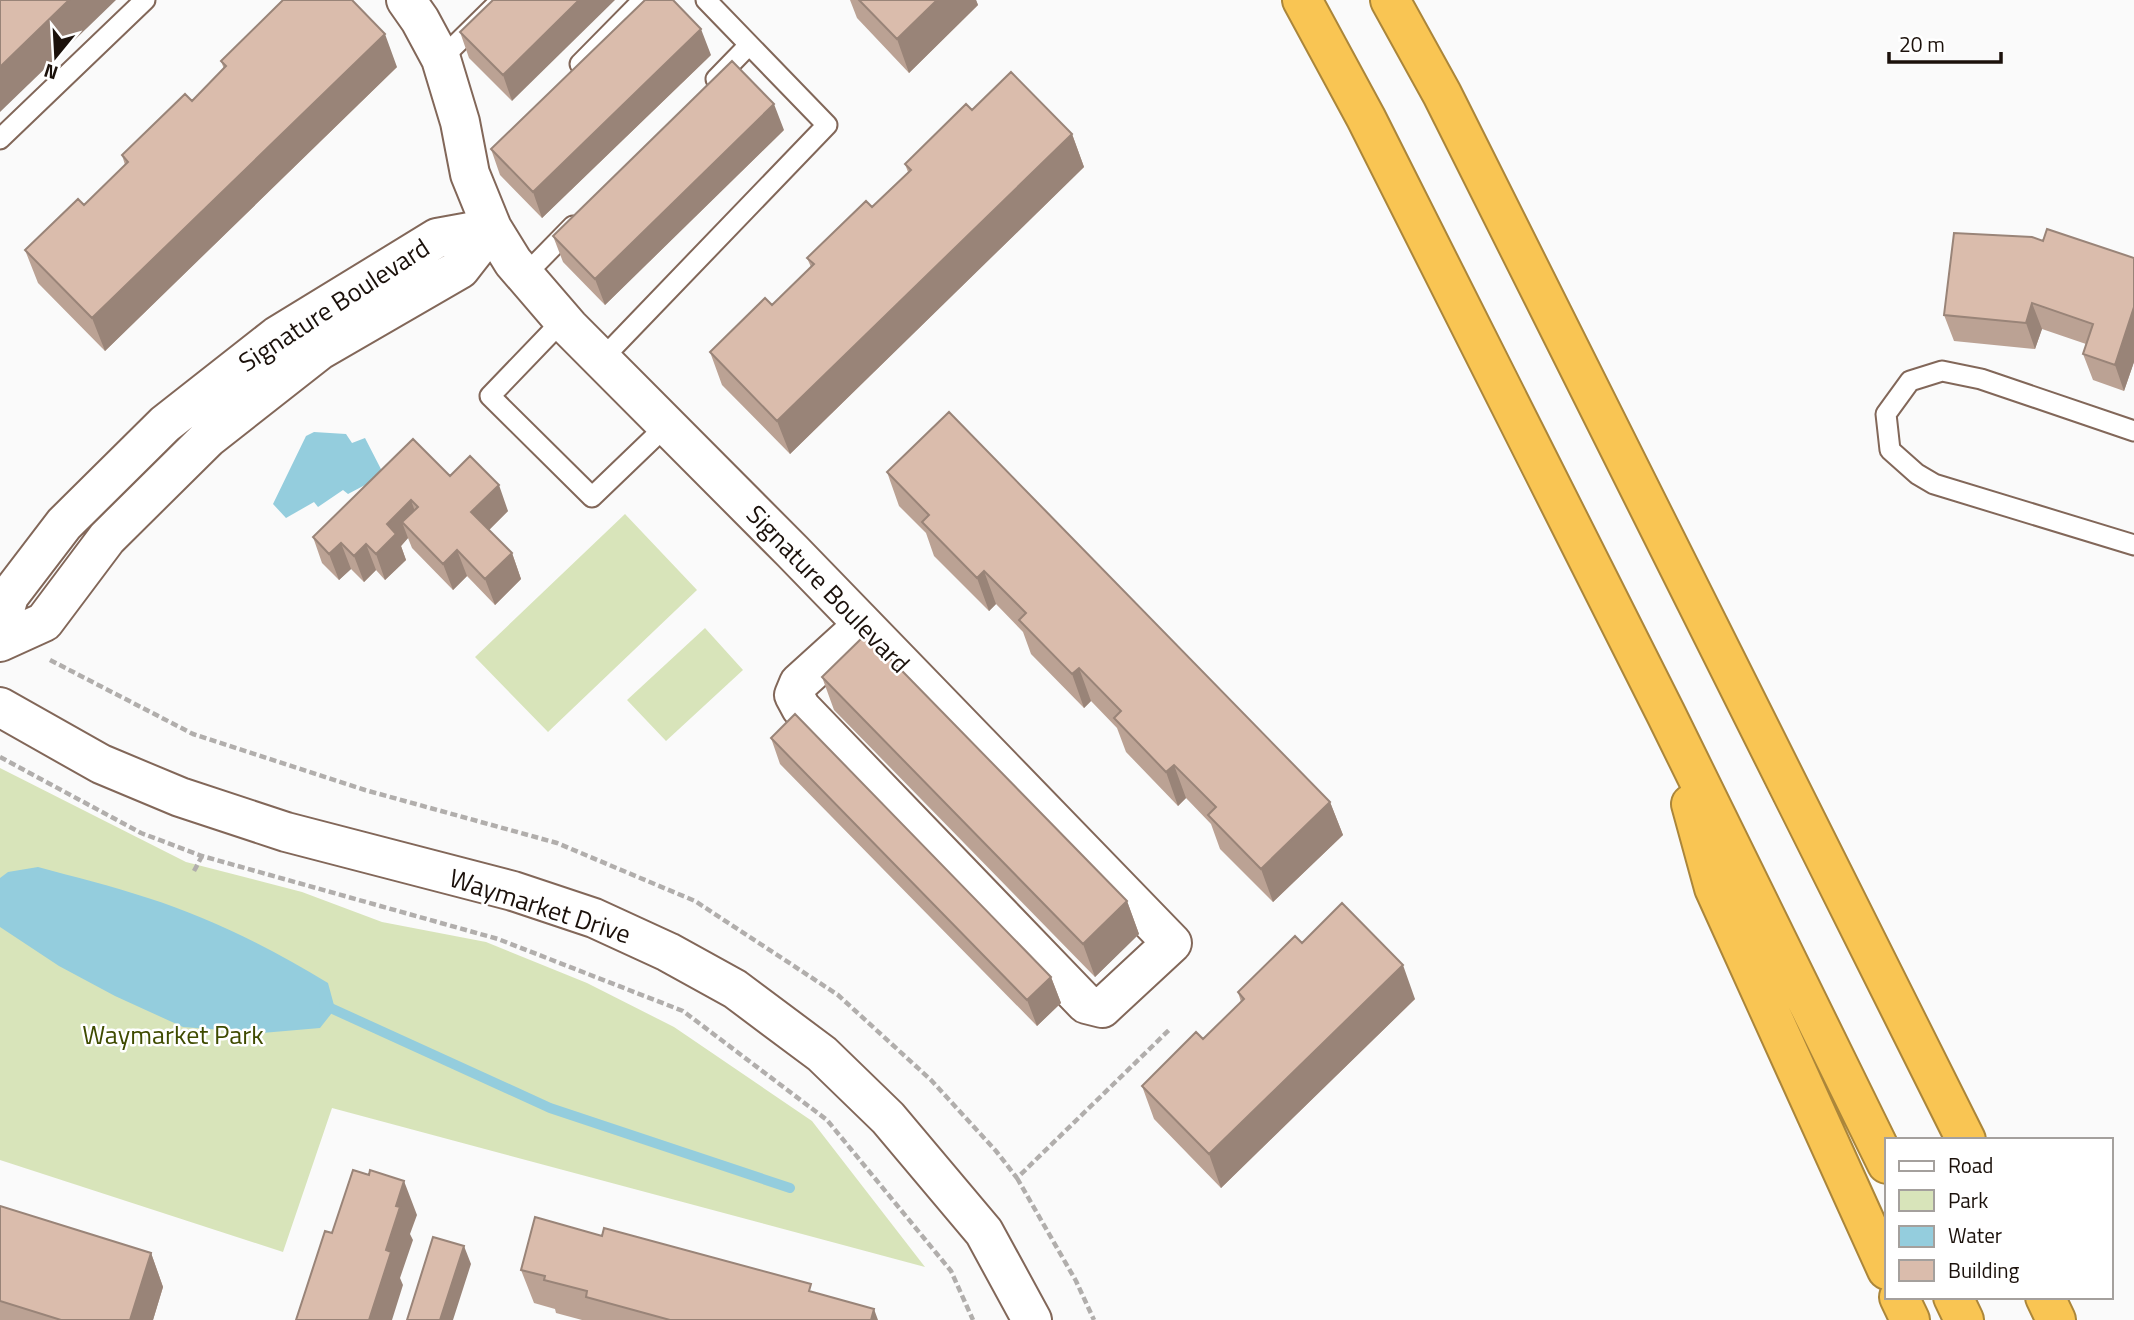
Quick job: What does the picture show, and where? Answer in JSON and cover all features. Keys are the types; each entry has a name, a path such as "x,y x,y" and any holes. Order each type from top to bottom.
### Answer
{"highway":[{"path":"1303,0 1366,118 1666,714 1885,1160"},
{"path":"1390,0 1441,94 1965,1138"},
{"path":"1666,714 1714,888 1885,1266"},
{"path":"1900,1299 1910,1320"},
{"path":"1954,1299 1964,1320"},
{"path":"2046,1299 2056,1320"}],"street":[{"name":"Signature Boulevard","path":"406,0 441,59 460,121 480,165 492,228 513,262 601,360 863,625 1172,943 1102,1008 1086,1004 801,708 794,695 799,683 863,625"},
{"name":"Signature Boulevard","path":"0,627 9,596 64,524 165,424 276,336 437,238 492,228"},
{"name":"Signature Boulevard","path":"0,642 44,622 107,538 208,438 320,350 460,269 492,228"},
{"name":"Waymarket Drive","path":"0,707 101,764 180,797 286,832 513,891 594,918 668,952 735,989 822,1054 888,1118 984,1233 1032,1320"}],"lane":[{"path":"0,139 145,0"},
{"path":"441,59 501,0"},
{"path":"566,78 643,0"},
{"path":"601,360 827,125 706,0"},
{"path":"701,95 749,45"},
{"path":"525,275 583,215"},
{"path":"563,320 490,397 592,497 667,425"},
{"path":"2134,431 1981,379 1942,370 1910,381 1885,414 1890,450 1917,474 1934,484 2134,545"}],"path":[{"path":"0,757 141,833 202,856 498,939 682,1012 827,1120 951,1271 973,1320"},
{"path":"194,872 202,856"},
{"path":"1017,1178 1076,1281 1094,1320"}],"green space":[{"path":"625,514 697,590 548,732 475,657"},
{"path":"705,628 743,670 666,741 627,700"},
{"name":"Waymarket Park","path":"0,768 186,862 302,892 382,922 486,942 587,983 674,1027 812,1121 925,1267 332,1108 283,1252 0,1160"}],"water":[{"path":"314,432 346,434 352,443 365,438 384,475 348,494 343,490 318,507 314,502 286,518 273,504 306,436"},
{"path":"38,867 148,898 241,935 328,983 335,1009 320,1028 262,1033 183,1027 115,996 59,966 0,927 0,878 8,872"}],"building":[{"path":"0,0 69,0 0,67"},
{"path":"283,0 352,0 385,34 92,318 25,250 78,199 84,205 128,162 122,155 185,94 192,101 226,66 221,61"},
{"path":"493,0 579,0 503,75 460,32"},
{"path":"645,0 673,0 701,29 533,192 491,149"},
{"path":"859,0 937,0 897,39"},
{"path":"732,61 774,104 595,279 553,236"},
{"path":"1011,72 1072,134 777,421 710,352 765,298 772,305 814,264 807,258 866,201 872,207 911,170 905,164 966,104 972,110"},
{"path":"2047,229 2134,258 2134,307 2115,365 2083,354 2093,324 2032,303 2026,323 1944,315 1954,233 2032,237 2043,241"},
{"path":"949,412 1330,802 1261,869 1208,815 1216,807 1174,765 1166,772 1114,718 1121,711 1079,668 1072,674 1019,620 1026,613 984,571 977,578 922,522 929,515 887,472"},
{"path":"413,439 450,476 470,456 499,485 471,512 512,553 485,579 457,550 443,564 402,522 418,507 411,500 387,524 396,534 376,554 366,544 354,556 341,543 329,554 313,537"},
{"path":"866,634 1127,901 1083,944 822,677"},
{"path":"795,714 1051,977 1027,1000 771,738"},
{"path":"1342,903 1403,965 1209,1154 1142,1086 1196,1032 1203,1039 1244,999 1238,992 1295,936 1302,943"},
{"path":"353,1170 369,1175 370,1170 404,1181 396,1206 400,1207 386,1250 391,1252 369,1320 296,1320 325,1231 332,1233"},
{"path":"0,1206 151,1253 130,1320 61,1320 0,1301"},
{"path":"535,1217 602,1236 604,1228 811,1284 809,1291 874,1309 871,1320 670,1320 586,1297 587,1291 544,1280 545,1276 521,1270"},
{"path":"433,1237 464,1246 440,1320 407,1320"}],"waterway":[{"path":"324,1005 550,1108 790,1188"}]}
